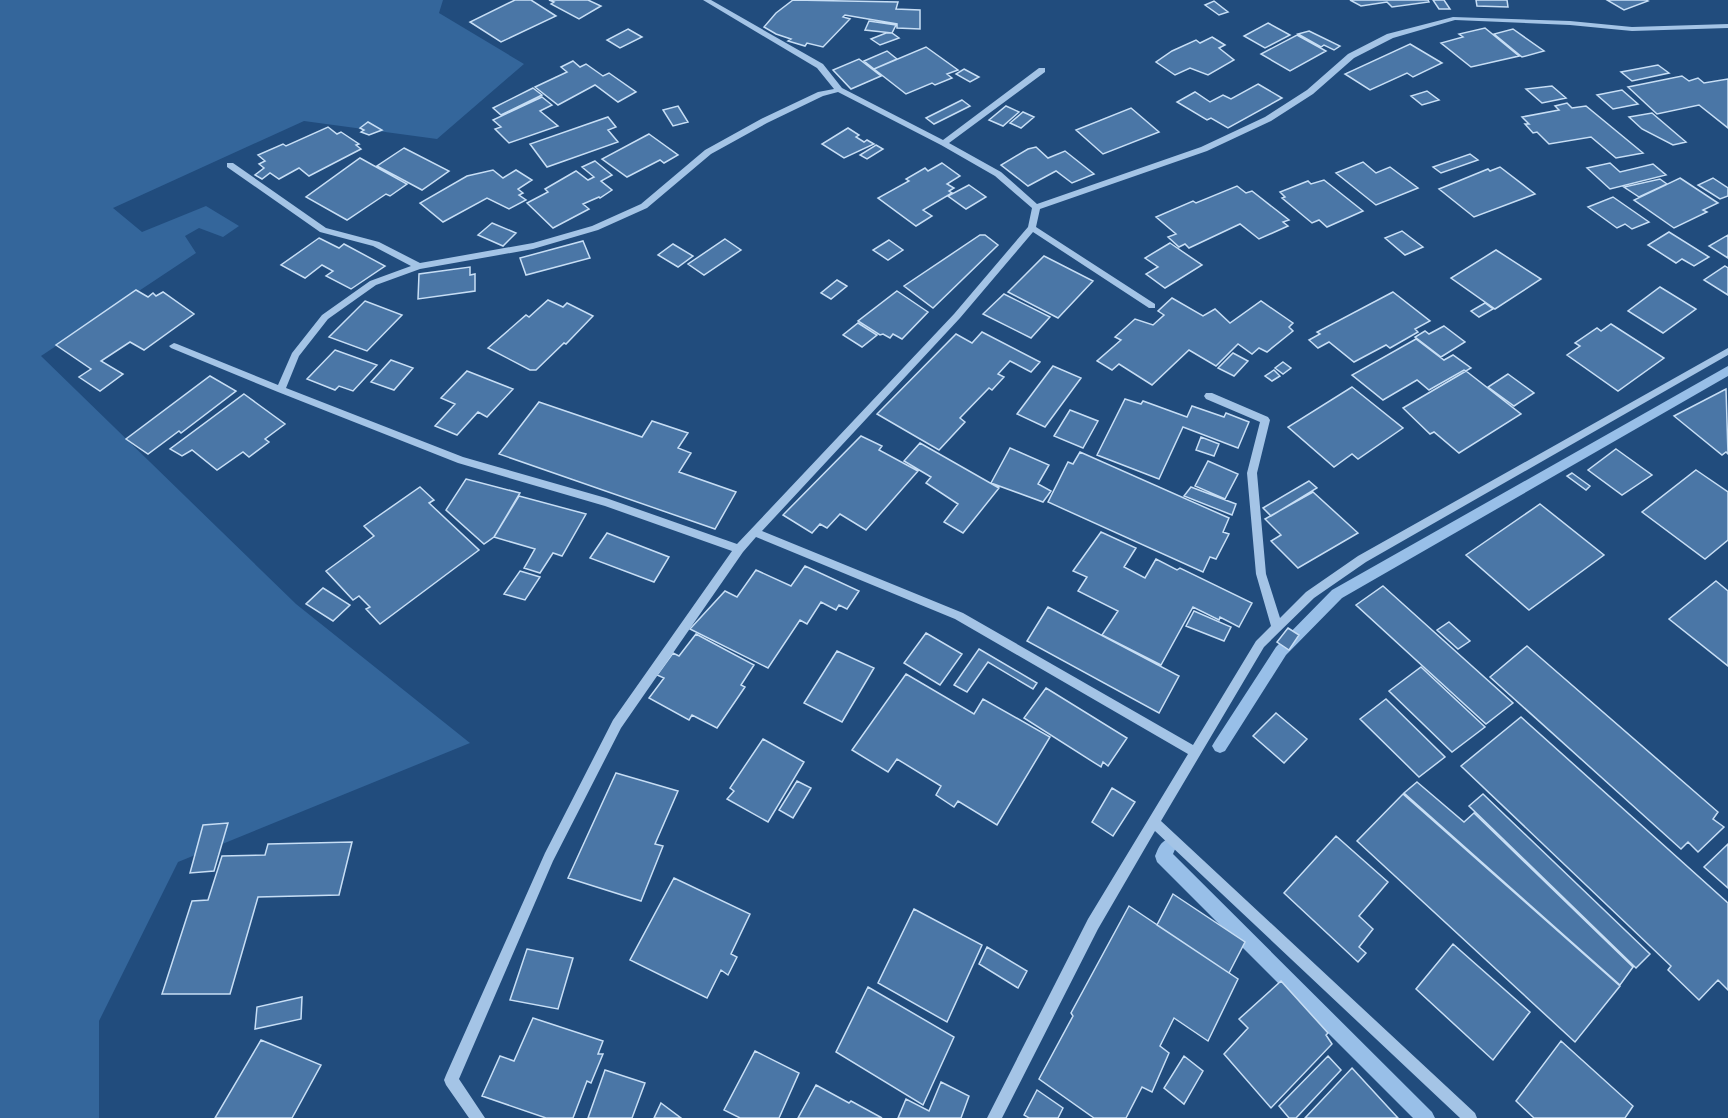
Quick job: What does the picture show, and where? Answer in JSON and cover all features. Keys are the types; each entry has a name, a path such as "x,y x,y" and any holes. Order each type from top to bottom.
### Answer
{"street":[{"path":"706,0 820,66 839,90 944,143 998,174 1035,207"},
{"path":"1035,207 1204,149 1269,119 1310,92 1351,56 1390,36 1455,18 1570,23 1632,29 1728,26"},
{"path":"944,143 1042,70"},
{"path":"282,390 295,355 325,317 373,283 419,266 533,246 596,228 644,206 708,152 764,121 821,94 839,90"},
{"path":"230,165 323,230 376,244 419,266"},
{"path":"478,1118 451,1080 549,856 617,723 739,549 957,316 1032,228 1035,207"},
{"path":"1032,228 1152,306"},
{"path":"174,346 461,460 606,502 739,549"},
{"path":"994,1118 1093,924 1260,644 1310,595 1362,559 1728,351"},
{"path":"1209,396 1265,420 1252,473 1261,574 1277,627"},
{"path":"754,532 959,616 1195,752"},
{"path":"1154,822 1470,1118"}],"shaded area":[{"path":"0,0 443,0 439,13 524,64 437,139 304,121 113,208 142,232 206,206 239,226 223,237 199,228 185,236 196,253 41,356 296,604 470,743 178,862 99,1021 99,1118 0,1118"}],"building":[{"path":"515,0 531,0 556,16 501,42 470,22"},
{"path":"549,0 588,0 601,6 579,19 551,4 554,2"},
{"path":"793,0 898,2 896,9 920,10 920,29 897,28 897,24 845,15 843,17 850,19 823,47 807,43 805,46 788,41 791,39 764,27 776,13"},
{"path":"1350,0 1428,0 1429,2 1392,7 1387,2 1361,6"},
{"path":"1433,0 1444,0 1450,9 1439,9"},
{"path":"1476,0 1507,0 1508,7 1477,6"},
{"path":"1607,0 1646,0 1648,1 1624,10"},
{"path":"1214,1 1228,12 1219,15 1205,5"},
{"path":"869,21 896,25 892,33 865,30"},
{"path":"1268,23 1290,35 1265,48 1244,36"},
{"path":"1485,28 1519,56 1471,67 1441,43 1463,37 1459,34"},
{"path":"628,29 642,37 620,48 607,40"},
{"path":"1513,29 1544,51 1522,57 1494,34"},
{"path":"1309,31 1340,46 1334,50 1324,45 1321,47 1298,34"},
{"path":"892,33 899,38 880,45 871,39"},
{"path":"1297,35 1326,51 1290,71 1261,54"},
{"path":"1212,37 1225,45 1219,48 1234,60 1208,75 1190,68 1175,75 1156,62 1172,51 1196,40 1200,43"},
{"path":"1410,44 1442,63 1413,77 1407,73 1370,90 1345,74"},
{"path":"926,47 958,70 947,74 952,78 935,85 932,83 906,94 874,69"},
{"path":"887,51 897,59 874,69 864,61"},
{"path":"859,59 881,76 851,89 833,70"},
{"path":"573,61 580,67 586,64 603,76 609,73 636,92 618,102 595,85 558,105 535,87 567,72 561,67"},
{"path":"1658,65 1669,73 1632,81 1621,72"},
{"path":"964,69 979,77 970,82 956,74"},
{"path":"1682,76 1689,81 1698,78 1704,83 1728,79 1728,128 1699,105 1657,114 1628,87"},
{"path":"1258,84 1282,98 1228,128 1211,118 1207,120 1177,102 1195,92 1210,102 1223,95 1231,99"},
{"path":"1552,86 1566,98 1542,103 1526,89"},
{"path":"533,88 542,95 501,115 493,108"},
{"path":"1622,90 1638,104 1613,109 1597,95"},
{"path":"1427,91 1439,100 1422,105 1411,96"},
{"path":"542,97 552,105 540,111 558,126 509,143 495,129 501,127 493,120"},
{"path":"962,100 970,106 934,124 926,118"},
{"path":"1567,103 1572,108 1586,106 1643,153 1616,158 1591,137 1549,144 1537,132 1533,133 1525,124 1529,124 1522,117 1559,110 1555,106"},
{"path":"678,106 688,122 673,126 663,110"},
{"path":"1006,106 1019,112 1003,126 989,120"},
{"path":"1131,108 1159,132 1103,154 1076,130"},
{"path":"1023,112 1034,117 1021,128 1010,123"},
{"path":"1652,113 1686,142 1673,145 1642,129 1629,117"},
{"path":"608,117 616,127 608,130 618,142 547,167 530,144"},
{"path":"368,122 382,130 369,135 361,132 364,130 360,128"},
{"path":"328,127 337,134 341,132 359,144 356,145 361,149 309,176 299,168 279,179 270,173 262,179 255,175 264,168 259,164 265,161 258,155 283,144 286,146"},
{"path":"848,128 859,135 856,137 864,142 867,140 874,144 844,158 822,144"},
{"path":"649,134 678,155 664,163 660,160 627,177 602,159"},
{"path":"876,145 883,149 867,159 860,155"},
{"path":"1036,147 1048,158 1065,151 1094,174 1072,183 1056,171 1028,186 1001,165 1028,149"},
{"path":"404,148 449,171 422,190 377,166"},
{"path":"1470,154 1478,160 1441,173 1433,167"},
{"path":"360,158 407,184 390,196 386,194 347,220 306,197"},
{"path":"595,161 612,175 601,181 612,190 600,198 583,204 589,209 553,228 527,203 548,192 545,189 576,171 588,180 594,177 582,167"},
{"path":"1363,162 1376,173 1390,167 1418,188 1376,205 1336,173"},
{"path":"942,163 960,176 947,184 954,188 949,191 952,193 923,210 932,216 916,226 878,198 909,181 906,179 925,168 928,171"},
{"path":"1610,163 1620,172 1653,164 1666,175 1610,189 1587,168"},
{"path":"1500,167 1535,194 1474,217 1439,189 1488,169 1490,171"},
{"path":"493,170 503,178 516,170 532,180 518,189 523,193 519,195 526,200 509,209 487,198 443,222 420,203 467,176"},
{"path":"1680,178 1718,203 1703,210 1707,212 1674,228 1634,200"},
{"path":"1713,178 1728,188 1728,196 1720,199 1698,185"},
{"path":"1660,179 1667,184 1639,197 1624,187"},
{"path":"1324,180 1363,211 1327,227 1319,220 1312,223 1282,198 1285,197 1280,192 1308,181 1311,184"},
{"path":"969,185 986,197 966,209 948,196"},
{"path":"1237,186 1246,193 1252,191 1289,220 1283,222 1288,226 1259,239 1240,224 1189,248 1185,244 1179,247 1168,237 1176,234 1156,217 1193,201 1196,203"},
{"path":"1613,197 1649,222 1632,229 1625,224 1617,228 1588,207"},
{"path":"492,223 516,233 503,246 478,235"},
{"path":"1402,231 1423,247 1405,255 1385,238"},
{"path":"1669,232 1709,257 1694,266 1682,259 1676,263 1648,245"},
{"path":"980,235 985,235 998,245 933,308 904,286"},
{"path":"1728,235 1728,258 1709,246"},
{"path":"319,238 339,248 344,244 385,266 351,289 326,276 333,271 322,265 305,278 281,265"},
{"path":"725,239 741,250 704,275 688,264"},
{"path":"889,240 903,250 888,260 873,250"},
{"path":"583,241 590,258 526,275 520,258"},
{"path":"1170,243 1202,265 1165,288 1146,274 1158,267 1145,258"},
{"path":"673,244 693,256 678,267 658,255"},
{"path":"1496,250 1541,279 1495,309 1451,278"},
{"path":"1044,256 1093,281 1058,318 1008,292"},
{"path":"1725,266 1728,268 1728,295 1704,280"},
{"path":"470,267 470,275 475,274 475,291 418,299 419,274"},
{"path":"837,280 847,286 831,299 821,293"},
{"path":"1660,287 1696,309 1663,333 1628,311"},
{"path":"136,290 148,297 153,293 156,296 163,292 194,314 144,350 130,342 101,361 123,374 100,391 79,377 91,369 56,345"},
{"path":"897,291 928,312 902,339 893,334 890,338 883,334 880,335 858,321"},
{"path":"1393,292 1430,321 1415,329 1418,332 1390,348 1386,345 1354,362 1329,342 1318,348 1309,340 1320,334 1317,332"},
{"path":"1004,294 1050,317 1031,338 983,314"},
{"path":"1172,298 1203,316 1215,309 1230,323 1261,301 1293,323 1289,327 1293,331 1267,352 1259,348 1252,354 1238,344 1216,366 1189,350 1152,385 1119,364 1112,370 1097,361 1121,340 1115,337 1135,319 1153,325 1164,315 1158,311"},
{"path":"548,300 563,307 567,303 593,316 536,370 530,370 488,348 526,315 529,317"},
{"path":"365,301 402,315 367,351 329,337"},
{"path":"1485,303 1493,309 1479,317 1471,311"},
{"path":"858,323 877,335 862,347 843,335"},
{"path":"1611,324 1664,358 1618,391 1567,355 1580,346 1575,343 1597,328 1601,331"},
{"path":"1444,326 1465,342 1441,357 1415,337 1425,331 1429,334"},
{"path":"982,332 1040,362 1031,372 1010,361 998,374 1004,377 992,390 989,388 960,418 965,422 939,450 877,414 956,334 972,343"},
{"path":"1416,339 1444,360 1453,355 1471,368 1429,390 1417,380 1383,400 1352,375"},
{"path":"335,350 377,365 353,391 339,386 335,390 307,379"},
{"path":"1233,353 1248,361 1234,376 1218,368"},
{"path":"391,360 413,368 394,390 371,382"},
{"path":"1283,362 1291,368 1283,374 1275,368"},
{"path":"1053,366 1081,378 1045,427 1017,414"},
{"path":"1274,370 1280,376 1272,381 1265,376"},
{"path":"467,371 513,389 487,417 478,412 457,435 435,426 455,404 441,398"},
{"path":"1466,371 1521,414 1459,453 1434,432 1430,434 1403,408"},
{"path":"1508,374 1534,393 1514,406 1488,387"},
{"path":"210,376 236,391 181,433 179,431 148,454 126,439"},
{"path":"1352,387 1403,428 1358,459 1352,454 1334,467 1288,427"},
{"path":"1726,389 1728,454 1726,452 1722,455 1674,416"},
{"path":"244,394 285,424 265,439 269,442 249,457 243,452 217,470 192,450 182,456 170,449"},
{"path":"1125,399 1141,404 1143,401 1187,417 1192,406 1224,417 1226,413 1249,422 1238,448 1183,427 1159,479 1097,455"},
{"path":"539,402 642,437 652,421 688,433 678,448 691,453 679,472 736,492 715,529 499,454"},
{"path":"1070,410 1098,421 1083,448 1054,436"},
{"path":"861,436 882,446 879,450 918,471 866,530 840,514 827,528 820,524 812,533 783,515"},
{"path":"1201,437 1219,444 1214,456 1196,450"},
{"path":"920,443 999,488 963,533 944,522 958,504 926,483 931,477 904,461"},
{"path":"1010,448 1049,465 1038,484 1051,491 1043,502 991,483"},
{"path":"1616,449 1652,475 1622,495 1588,470"},
{"path":"1080,452 1229,518 1223,532 1229,534 1216,559 1210,557 1203,572 1048,502 1068,462 1073,464"},
{"path":"1208,461 1238,474 1225,499 1195,486"},
{"path":"1696,470 1728,492 1728,540 1705,559 1642,512"},
{"path":"1572,473 1590,486 1586,490 1567,476"},
{"path":"466,479 520,493 494,537 484,544 446,510"},
{"path":"1309,481 1317,488 1271,516 1263,508"},
{"path":"420,487 434,500 429,503 479,550 380,624 366,609 370,607 359,596 353,600 326,571 374,536 364,526"},
{"path":"1191,487 1236,504 1232,515 1184,496"},
{"path":"1313,492 1358,533 1298,568 1271,541 1281,535 1265,519"},
{"path":"519,496 586,514 562,556 553,553 540,573 524,568 535,549 494,537"},
{"path":"1540,504 1604,555 1529,610 1466,555"},
{"path":"1101,532 1136,548 1124,567 1145,578 1156,559 1177,570 1180,568 1252,603 1239,627 1193,607 1161,665 1102,635 1118,611 1078,591 1087,577 1073,571"},
{"path":"607,533 669,557 654,582 590,558"},
{"path":"805,566 859,591 847,609 839,605 836,610 821,602 807,624 800,620 768,668 690,629 725,591 737,597 756,570 791,586"},
{"path":"520,571 540,577 525,600 504,594"},
{"path":"1716,581 1728,591 1728,666 1669,619"},
{"path":"1383,586 1513,703 1486,724 1356,605"},
{"path":"323,588 350,605 333,621 306,604"},
{"path":"1048,607 1179,676 1159,713 1027,641"},
{"path":"1194,611 1231,627 1224,641 1186,626"},
{"path":"1449,622 1470,641 1458,649 1437,630"},
{"path":"1288,628 1299,635 1289,650 1277,642"},
{"path":"926,633 962,654 940,685 904,663"},
{"path":"696,634 754,665 741,685 745,687 717,728 692,715 689,720 649,698 664,678 657,675 673,653 679,656"},
{"path":"1527,646 1718,812 1713,819 1724,827 1698,852 1688,842 1681,849 1490,677"},
{"path":"979,649 1037,683 1033,689 988,662 967,692 954,685"},
{"path":"837,651 874,668 842,722 804,703"},
{"path":"1421,667 1485,727 1452,752 1389,691"},
{"path":"906,674 974,714 983,699 1050,737 997,825 958,801 954,807 936,795 941,786 897,759 888,772 852,750"},
{"path":"1046,688 1127,738 1108,766 1103,762 1101,767 1024,718"},
{"path":"1386,699 1445,757 1419,777 1360,719"},
{"path":"1276,713 1307,739 1284,763 1253,736"},
{"path":"1521,717 1728,903 1728,990 1718,980 1699,1000 1668,970 1671,966 1461,766"},
{"path":"763,739 804,762 768,822 727,799 734,791 730,788"},
{"path":"616,773 678,791 655,844 663,846 641,901 568,878"},
{"path":"797,781 811,788 793,818 779,810"},
{"path":"1417,782 1464,822 1474,813 1633,967 1620,985 1404,793"},
{"path":"1112,788 1135,802 1113,836 1092,822"},
{"path":"1403,794 1620,986 1575,1042 1357,841"},
{"path":"1483,794 1650,954 1636,968 1469,806"},
{"path":"228,823 214,871 190,873 203,825"},
{"path":"1336,836 1388,882 1359,916 1373,929 1359,947 1366,953 1358,962 1284,893"},
{"path":"352,842 339,895 258,897 230,994 162,994 192,901 208,900 222,856 265,855 268,844"},
{"path":"1728,844 1728,888 1704,867"},
{"path":"674,878 750,914 731,954 737,957 728,975 721,970 707,998 630,960"},
{"path":"1173,894 1245,942 1229,973 1157,925"},
{"path":"1129,906 1238,979 1208,1041 1174,1018 1160,1046 1169,1053 1152,1092 1142,1087 1126,1118 1094,1118 1039,1079 1073,1016 1071,1013"},
{"path":"914,909 982,945 947,1022 878,983"},
{"path":"1453,944 1530,1012 1493,1060 1416,989"},
{"path":"987,947 1027,971 1018,988 979,964"},
{"path":"527,949 573,958 558,1009 510,1000"},
{"path":"1281,981 1328,1033 1326,1035 1332,1044 1271,1108 1224,1054 1248,1028 1239,1019"},
{"path":"868,987 954,1037 923,1105 836,1052"},
{"path":"302,997 301,1019 255,1029 257,1007"},
{"path":"533,1018 603,1041 598,1054 603,1054 591,1083 587,1081 573,1118 546,1118 482,1096 500,1056 514,1061"},
{"path":"261,1040 321,1065 292,1118 215,1118"},
{"path":"1561,1041 1633,1106 1625,1118 1534,1118 1516,1101"},
{"path":"755,1051 799,1073 779,1118 740,1118 724,1110"},
{"path":"1184,1056 1203,1071 1184,1104 1164,1088"},
{"path":"1328,1056 1341,1070 1296,1118 1289,1118 1279,1106"},
{"path":"1352,1068 1398,1118 1305,1118"},
{"path":"605,1070 645,1083 632,1118 588,1118"},
{"path":"941,1082 969,1096 961,1118 898,1118 906,1099 929,1111"},
{"path":"816,1085 849,1103 851,1101 882,1118 798,1118"},
{"path":"1037,1090 1063,1108 1058,1118 1029,1118 1024,1115"},
{"path":"661,1103 681,1118 654,1118"}],"waterway":[{"path":"1220,746 1281,651 1337,594 1728,370"},
{"path":"1168,847 1163,856 1426,1118"}]}
